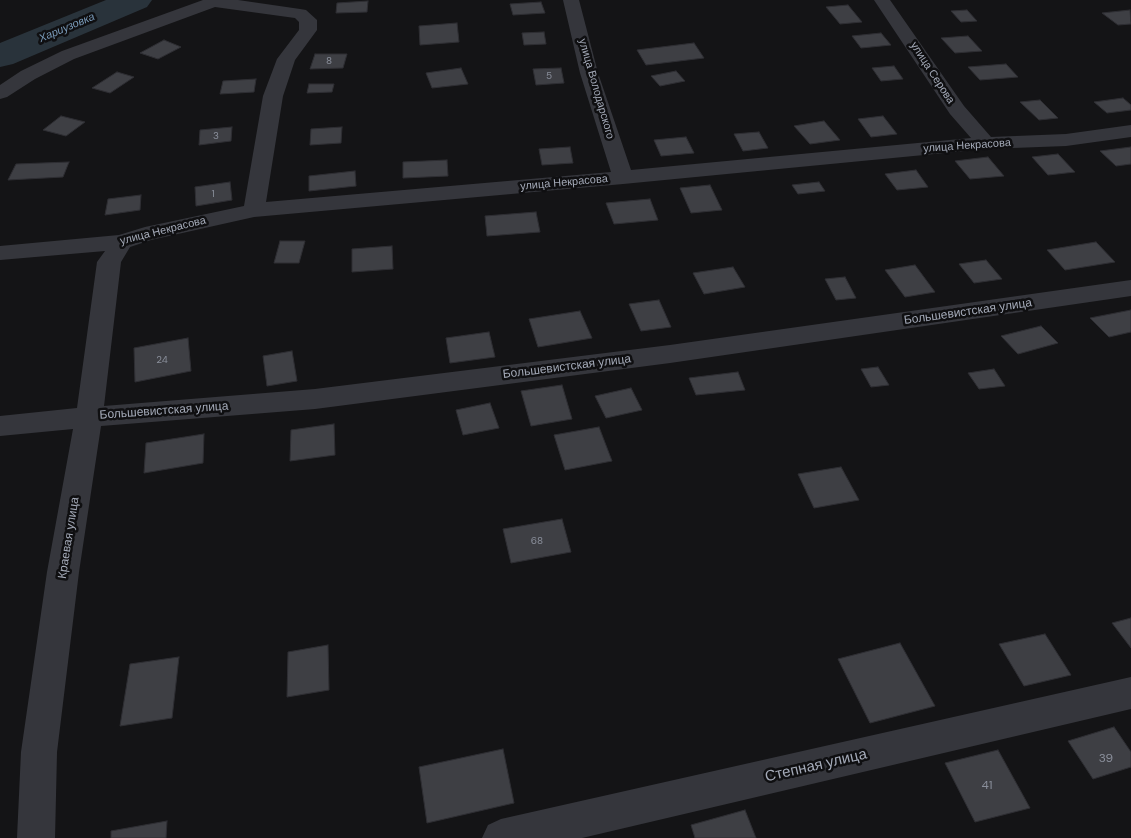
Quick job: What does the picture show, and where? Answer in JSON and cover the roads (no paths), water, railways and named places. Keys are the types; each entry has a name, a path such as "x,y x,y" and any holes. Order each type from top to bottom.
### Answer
{"street":[{"name":"улица Володарского","path":"571,0 589,73 623,178"},
{"name":"улица Серова","path":"882,0 957,110 986,143"},
{"path":"0,93 28,75 68,56 217,1 300,14 308,20 308,30 286,59 273,96 254,210"},
{"name":"улица Некрасова","path":"0,253 122,242 145,234 254,210 623,178 986,143 1066,140 1131,131"},
{"name":"Краевая улица","path":"36,838 39,752 63,572 89,417 110,262 122,242"},
{"name":"Большевистская улица","path":"0,426 315,399 670,354 1131,288"},
{"name":"Степная улица","path":"501,838 1131,694"}],"waterway":[{"name":"Хариузовка","path":"0,56 135,0"}]}
